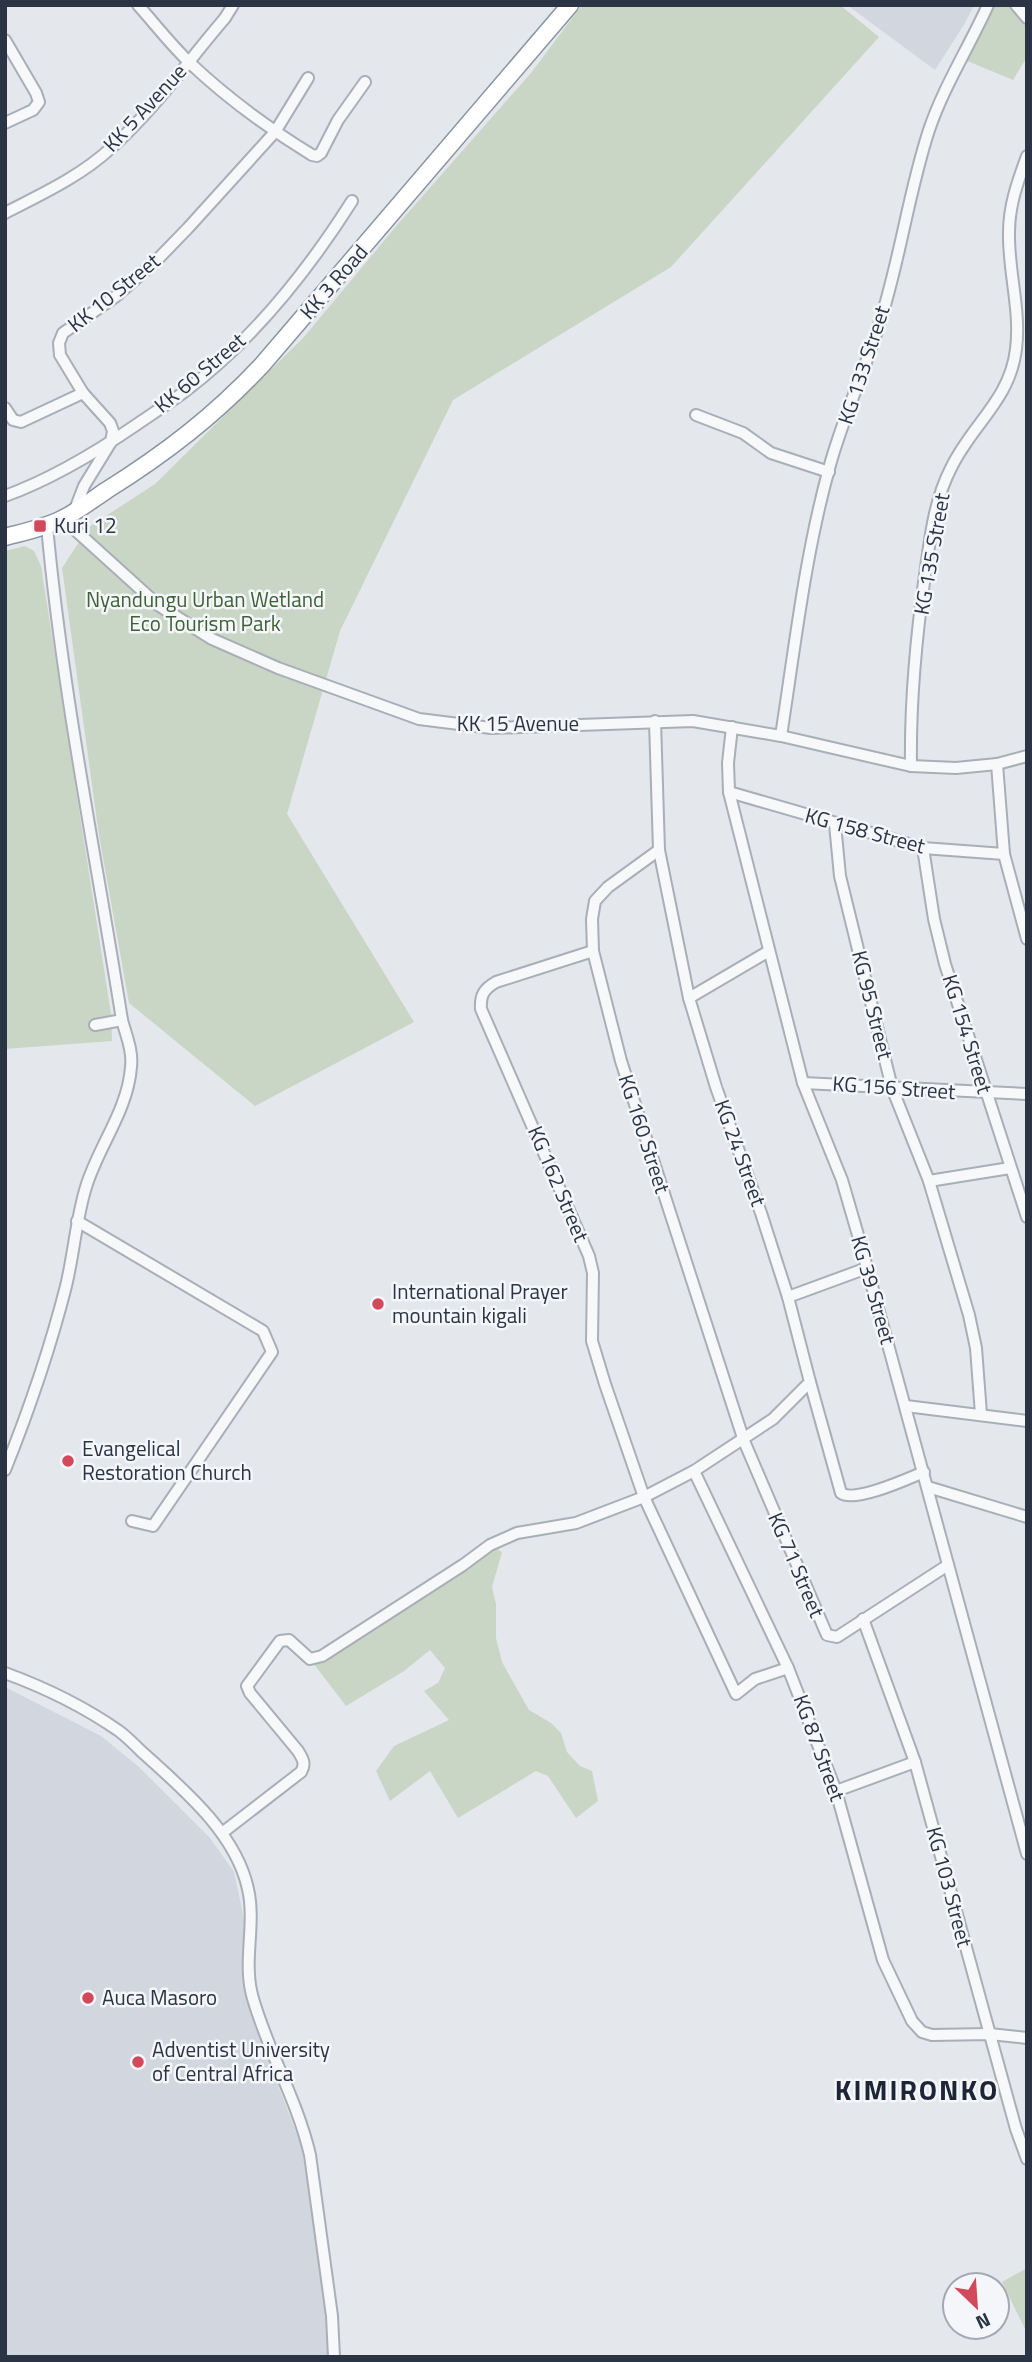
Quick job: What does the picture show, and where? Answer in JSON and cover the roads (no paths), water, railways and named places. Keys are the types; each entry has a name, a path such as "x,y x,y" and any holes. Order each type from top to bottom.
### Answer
{"highway":[{"name":"KK 3 Road","path":"5,537 47,526 68,515 188,435 228,402 562,8"}],"street":[{"path":"138,5 188,61 236,103 312,155 321,153 338,121 365,82"},
{"name":"KK 5 Avenue","path":"5,213 75,175 111,149 225,18 233,5"},
{"name":"KG 133 Street","path":"781,736 802,598 829,471 880,323 915,178 930,128 950,79 988,5"},
{"path":"1016,5 1027,18"},
{"path":"5,40 39,102 33,110 5,123"},
{"name":"KK 10 Street","path":"111,442 113,431 110,423 83,393 60,355 59,343 64,333 115,297 156,261 275,132 308,78"},
{"name":"KG 135 Street","path":"911,766 911,710 919,615 936,508 950,469 967,440 994,406 1010,380 1017,347 1009,234 1012,200 1027,156"},
{"name":"KK 60 Street","path":"5,496 68,467 111,442 185,391 250,332 290,289 323,247 352,201"},
{"path":"5,408 13,420 20,422 83,393"},
{"path":"696,415 743,433 771,453 829,471"},
{"path":"68,515 111,442"},
{"name":"KK 15 Avenue","path":"68,515 158,605 184,623 212,639 278,668 419,719 491,728 693,721 781,736 911,766 956,768 997,764 1027,756"},
{"path":"5,1470 42,1371 66,1284 77,1221 89,1175 128,1087 131,1056 122,1020 74,726 47,526"},
{"name":"KG 24 Street","path":"655,721 659,850 689,998 716,1087 750,1178 788,1297 841,1493 852,1497 924,1472"},
{"name":"KG 39 Street","path":"732,727 728,763 729,792 803,1083 842,1180 1027,1854"},
{"path":"997,764 1004,854 1027,939"},
{"name":"KG 158 Street","path":"729,792 923,848 1004,854"},
{"name":"KG 95 Street","path":"835,824 840,876 892,1088 929,1181 970,1315 981,1414"},
{"name":"KG 154 Street","path":"923,848 934,919 945,964 1027,1217"},
{"name":"KG 160 Street","path":"659,850 608,887 595,901 592,919 593,951 625,1074 744,1441"},
{"name":"KG 162 Street","path":"593,951 496,982 486,988 480,998 481,1009 589,1256 593,1273 592,1340 644,1497"},
{"path":"689,998 769,951"},
{"path":"95,1025 122,1020"},
{"name":"KG 156 Street","path":"803,1083 1027,1094"},
{"path":"929,1181 1010,1168"},
{"path":"77,1221 263,1331 272,1352 153,1526 132,1521"},
{"path":"788,1297 867,1268"},
{"path":"222,1833 304,1767 299,1751 247,1686 280,1641 289,1640 310,1659 322,1656 490,1545 517,1533 576,1523 644,1497 694,1471 744,1441 773,1419 810,1382"},
{"path":"906,1406 1027,1421"},
{"name":"KG 71 Street","path":"744,1441 827,1634 837,1637 948,1564"},
{"name":"KG 87 Street","path":"694,1471 788,1668 836,1791 883,1960 902,2004 922,2032 932,2035 990,2034"},
{"path":"928,1487 1027,1517"},
{"path":"644,1497 736,1694 755,1679 788,1668"},
{"name":"KG 103 Street","path":"863,1619 915,1762 1027,2159"},
{"path":"5,1673 41,1686 122,1733 164,1771 222,1833 239,1862 248,1886 252,1909 249,1972 251,1991 304,2131 310,2155 332,2316 334,2357"},
{"path":"836,1791 915,1762"},
{"path":"990,2034 1027,2038"}],"place":[{"name":"Kuri 12","path":"40,526"},
{"name":"International Prayer mountain kigali","path":"378,1304"},
{"name":"Evangelical Restoration Church","path":"68,1461"},
{"name":"Auca Masoro","path":"88,1998"},
{"name":"Adventist University of Central Africa","path":"138,2062"}],"district":[{"name":"KIMIRONKO","path":"917,2090"}],"park label":[{"name":"Nyandungu Urban Wetland Eco Tourism Park","path":"205,612"}]}
